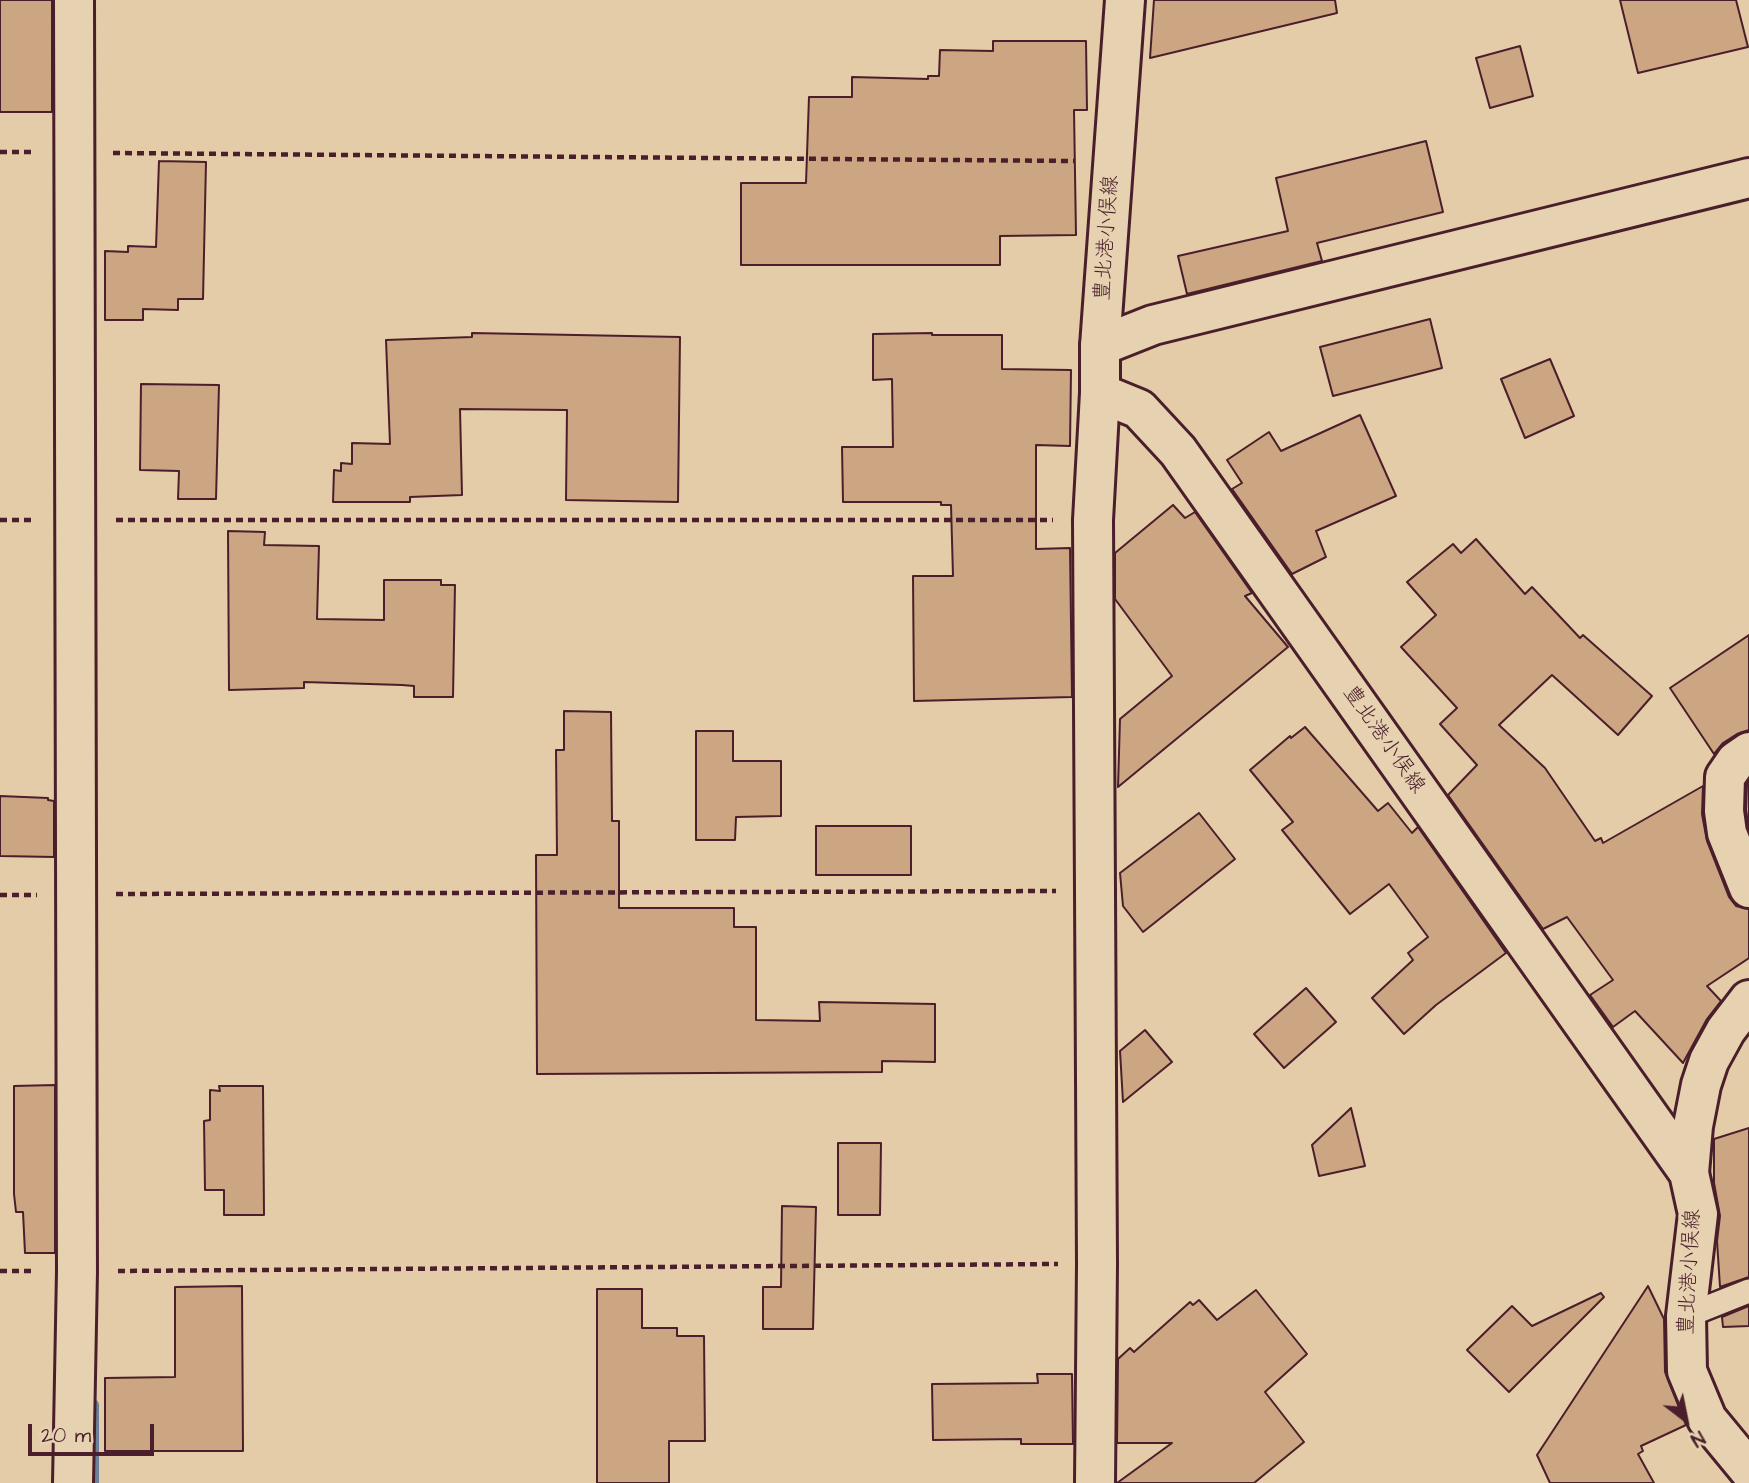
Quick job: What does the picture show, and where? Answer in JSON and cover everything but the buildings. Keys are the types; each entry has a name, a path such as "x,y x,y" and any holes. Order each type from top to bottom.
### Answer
{"street":[{"path":"73,1483 77,1271 74,0"},
{"name":"豊北港小俣線","path":"1125,0 1100,346 1100,393 1139,409 1178,451 1689,1173 1698,1214 1686,1316 1687,1371 1707,1419 1749,1470"},
{"path":"1100,346 1153,325 1749,178"},
{"path":"1095,1483 1097,1264 1093,520 1100,393"},
{"path":"1749,752 1736,761 1726,777 1724,811 1727,834 1749,888"},
{"path":"1689,1173 1693,1126 1709,1061 1726,1030 1749,1000"}],"lane":[{"path":"1686,1316 1749,1291"}],"path":[{"path":"116,153 1114,162"},
{"path":"0,520 1093,520"},
{"path":"0,895 1095,890"},
{"path":"0,1271 1097,1264"}],"waterway":[{"path":"93,1405 93,1483"}]}
